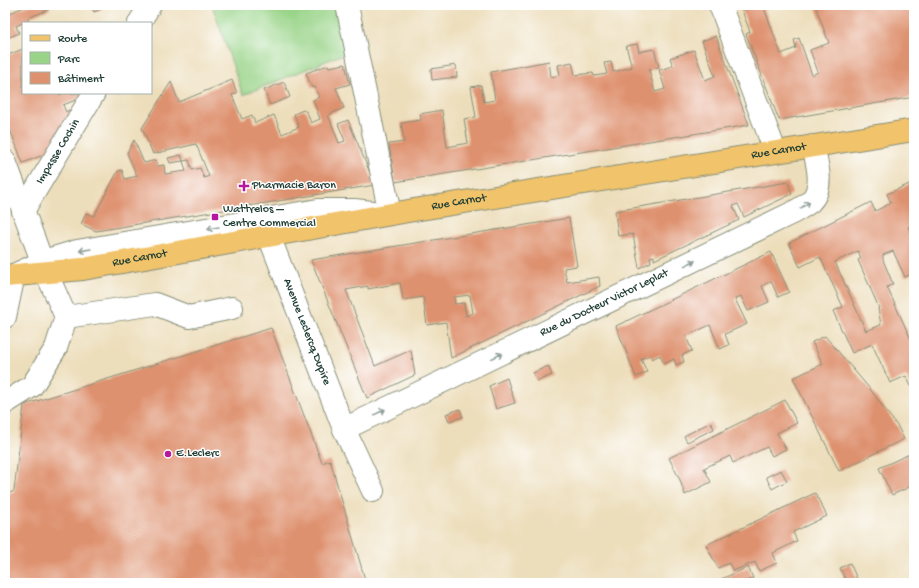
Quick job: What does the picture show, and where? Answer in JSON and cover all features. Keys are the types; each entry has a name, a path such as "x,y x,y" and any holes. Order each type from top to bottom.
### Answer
{"main road":[{"name":"Rue Carnot","path":"8,277 44,267 83,269 390,214 775,151 914,130"}],"street":[{"path":"140,22 150,5"},
{"path":"44,267 77,252 323,210 354,210 390,214 347,5"},
{"path":"720,5 775,151"},
{"name":"Impasse Cochin","path":"23,211 93,94"},
{"name":"Rue du Docteur Victor Leplat","path":"344,429 794,212 809,203 817,190 819,176 813,146"},
{"path":"5,161 44,267 66,317 56,348 32,386 5,403"},
{"name":"Avenue Leclercq Dupire","path":"269,236 344,429 373,491"},
{"path":"5,317 8,277"},
{"path":"66,317 155,304 189,317 232,308"}],"green space":[{"path":"212,5 338,5 346,53 243,95"}],"building":[{"path":"29,5 48,5 50,9 28,18 29,20 16,26 19,33 5,39 5,15"},
{"path":"91,5 111,5 94,12"},
{"path":"740,5 763,5 781,54 796,48 794,40 799,38 812,75 818,72 810,50 829,43 815,5 914,5 914,97 779,120 746,34 750,32"},
{"path":"716,36 749,125 395,182 389,144 404,142 401,123 421,120 420,114 442,110 447,147 468,143 464,119 476,117 471,87 481,85 484,102 495,100 491,72 549,61 551,77 560,75 558,65 572,62 575,75 593,73 594,76 607,74 604,63 611,62 613,72 632,67 626,46 637,44 639,52 654,49 659,67 649,70 655,92 665,89 659,70 673,66 670,58 694,50 705,80 715,76 702,41"},
{"path":"22,49 22,94 83,94 81,98 63,105 66,112 69,110 73,112 48,153 23,163 5,117 5,56"},
{"path":"345,64 350,84 336,88 344,108 328,115 339,143 345,141 338,124 348,120 375,185 96,231 81,224 86,213 94,216 118,171 122,170 125,179 137,176 127,153 134,140 144,163 156,160 158,166 164,165 165,174 186,171 183,161 189,160 192,170 200,168 204,178 209,176 196,144 153,154 142,128 171,82 179,102 232,80 237,93 232,95 242,119 252,115 255,123 274,115 282,134 299,127 294,114 303,110 307,112 311,123 320,119 313,100 319,97 315,87 312,88 306,73 328,65 329,67"},
{"path":"456,65 457,77 432,80 431,69"},
{"path":"284,82 290,97 270,105 264,90"},
{"path":"181,155 183,161 170,163 168,158"},
{"path":"788,182 792,194 744,217 738,204 733,206 739,220 654,260 654,256 650,257 651,262 639,268 633,234 618,236 615,211"},
{"path":"914,182 914,224 908,227 914,236 914,273 905,277 893,251 883,255 883,260 893,284 887,287 914,346 914,385 911,386 906,376 890,383 872,344 852,353 833,311 843,307 820,257 800,267 789,243 871,202 875,211 891,203 887,194","holes":["858,251 861,258 858,260 879,308 881,325 866,331 835,262"]},
{"path":"569,218 577,266 564,268 567,282 599,277 600,286 451,358 446,322 427,325 423,297 403,300 400,283 368,289 368,286 346,290 375,366 411,350 415,375 367,398 311,260","holes":["470,295 473,313 466,316 464,303 455,304 454,297"]},
{"path":"771,252 789,292 778,297 771,281 762,286 769,302 748,311 741,296 735,299 747,324 725,334 729,345 720,349 710,325 686,336 692,351 682,355 684,362 676,365 674,359 664,364 660,355 652,359 650,355 641,359 647,372 636,377 616,326"},
{"name":"E.Leclerc","path":"271,328 322,463 330,460 366,583 5,583 5,495 14,491 24,405"},
{"path":"825,336 870,389 898,427 904,439 839,471 793,378 823,364 812,342"},
{"path":"548,366 552,375 537,381 533,373"},
{"path":"507,378 515,403 496,409 489,386"},
{"path":"785,400 797,423 777,433 786,449 772,456 767,447 733,463 730,456 704,468 711,482 685,495 680,480 669,458"},
{"path":"460,409 463,417 449,421 446,414"},
{"path":"711,422 714,429 687,442 684,436"},
{"path":"914,452 914,485 892,495 879,468"},
{"path":"781,470 787,481 772,489 766,477"},
{"path":"815,493 827,516 793,532 797,541 773,553 777,563 759,571 755,562 733,571 729,563 718,568 706,545"},
{"path":"850,563 857,579 847,583 840,568"},
{"path":"748,567 753,578 742,583 718,583 717,581"}],"place":[{"name":"Pharmacie Baron","path":"244,186"},
{"name":"Wattrelos – Centre Commercial","path":"215,217"},
{"name":"E.Leclerc","path":"168,454"}]}
